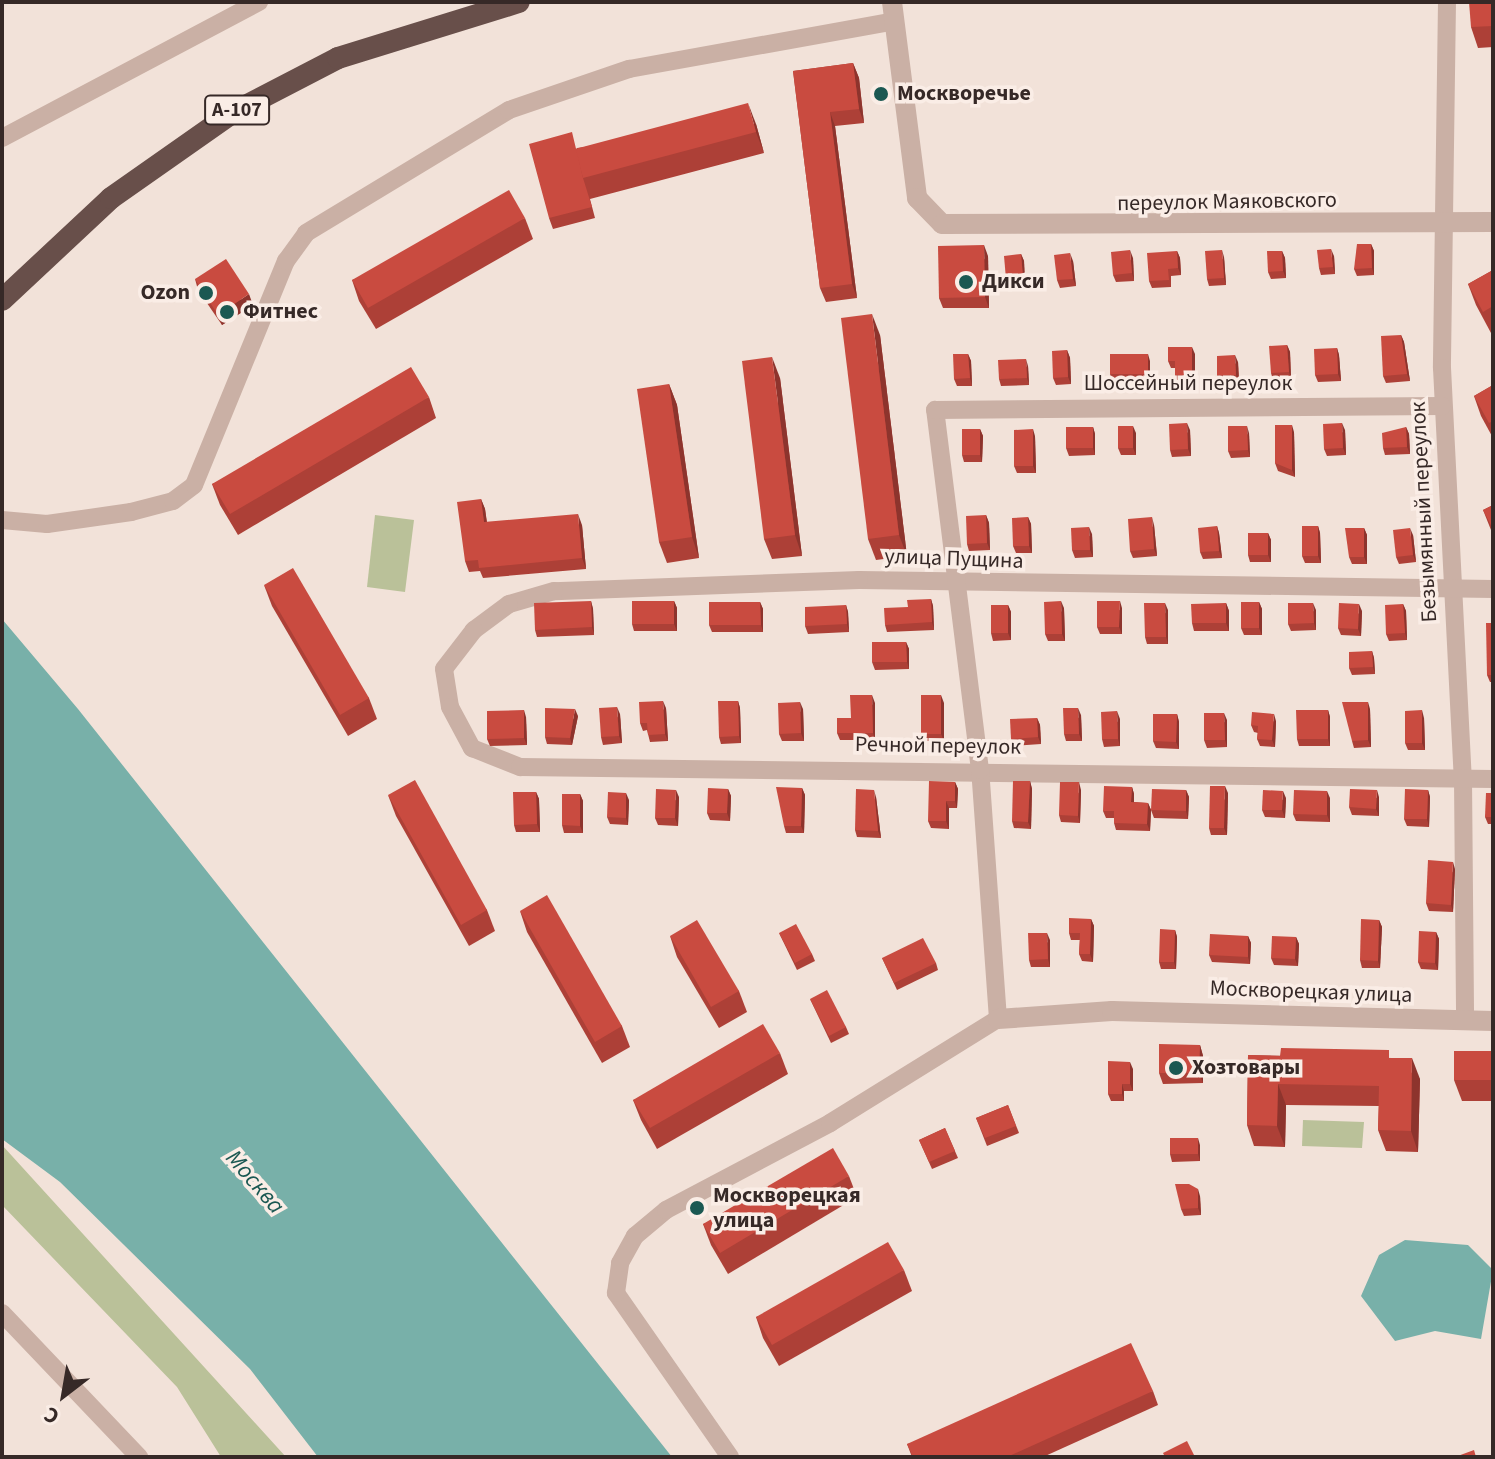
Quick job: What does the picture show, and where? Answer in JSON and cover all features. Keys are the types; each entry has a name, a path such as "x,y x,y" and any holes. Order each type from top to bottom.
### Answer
{"highway":[{"name":"А-107","path":"2,300 111,198 232,113 352,52 519,2"}],"street":[{"path":"2,138 259,2"},
{"name":"Безымянный переулок","path":"1447,2 1439,223 1442,406 1463,779 1465,1020"},
{"path":"2,520 47,524 131,512 173,501 194,485 286,261 306,233 509,110 629,69 894,12"},
{"name":"переулок Маяковского","path":"894,12 917,198 927,214 962,230 1493,222"},
{"name":"Шоссейный переулок","path":"956,584 935,410 1442,406"},
{"name":"улица Пущина","path":"444,669 474,630 509,604 554,591 859,580 956,584 1493,589"},
{"path":"956,584 980,770 998,1019"},
{"name":"Речной переулок","path":"444,669 450,707 472,748 520,767 980,770 1493,779"},
{"name":"Москворецкая улица","path":"730,1457 616,1293 620,1263 635,1236 666,1210 830,1123 998,1019 1112,1011 1493,1021"},
{"path":"2,1313 139,1457"}],"green space":[{"path":"375,515 414,520 405,592 367,587"},
{"path":"1303,1120 1364,1122 1362,1148 1302,1146"},
{"path":"2,1145 286,1457 221,1457 177,1387 2,1205"}],"water":[{"name":"Москва","path":"2,619 78,709 672,1457 318,1457 250,1369 60,1182 2,1139"},
{"path":"1405,1240 1468,1245 1493,1270 1481,1339 1435,1331 1395,1341 1361,1296 1379,1255"}],"building":[{"path":"1469,2 1493,2 1493,26 1471,27"},
{"path":"853,63 859,109 830,112 852,284 820,288 793,71"},
{"path":"748,103 756,132 583,178 575,149"},
{"path":"572,132 592,207 549,218 529,144"},
{"path":"509,190 525,218 368,308 352,280"},
{"path":"1357,244 1371,244 1372,268 1354,269"},
{"name":"Дикси","path":"984,245 985,297 939,298 938,246"},
{"path":"1331,249 1333,267 1319,268 1317,250"},
{"path":"1130,250 1132,273 1113,275 1111,252"},
{"path":"1222,250 1224,278 1207,279 1205,251"},
{"path":"1177,251 1178,268 1168,269 1169,280 1149,281 1147,253"},
{"path":"1267,251 1282,251 1283,271 1268,272"},
{"path":"1070,253 1073,279 1057,280 1054,255"},
{"path":"1021,254 1023,277 1006,279 1004,256"},
{"path":"226,259 249,294 218,315 195,279"},
{"path":"1493,270 1493,306 1483,312 1468,284"},
{"path":"872,314 899,535 868,539 841,318"},
{"path":"1401,335 1407,374 1383,376 1381,336"},
{"path":"1287,345 1289,372 1271,373 1269,346"},
{"path":"1168,347 1192,347 1192,375 1175,375 1175,361 1168,361"},
{"path":"1337,348 1338,374 1315,375 1314,349"},
{"path":"1067,350 1068,377 1053,378 1052,351"},
{"path":"953,354 968,354 970,378 954,379"},
{"path":"1110,354 1148,354 1148,374 1110,374"},
{"path":"1235,355 1236,375 1217,375 1217,356"},
{"path":"772,357 795,535 764,539 742,361"},
{"path":"1026,359 1027,378 999,379 998,360"},
{"path":"411,367 429,397 230,514 212,484"},
{"path":"669,384 692,537 659,542 637,389"},
{"path":"1493,385 1493,421 1489,423 1474,396"},
{"path":"1187,423 1188,449 1170,450 1169,424"},
{"path":"1342,423 1343,448 1324,449 1323,424"},
{"path":"1275,425 1292,425 1292,470 1275,463"},
{"path":"1118,426 1133,426 1133,448 1118,448"},
{"path":"1228,426 1247,426 1248,450 1228,451"},
{"path":"1066,427 1093,427 1093,448 1066,448"},
{"path":"1406,427 1407,447 1383,448 1382,433"},
{"path":"962,429 980,429 980,455 962,455"},
{"path":"1033,429 1033,466 1014,466 1014,430"},
{"path":"481,499 484,522 578,514 582,558 479,568 478,560 465,561 457,502"},
{"path":"1493,505 1493,529 1483,510"},
{"path":"986,515 987,543 967,544 966,516"},
{"path":"1028,517 1029,546 1013,546 1012,518"},
{"path":"1152,517 1154,549 1130,551 1128,519"},
{"path":"1217,526 1219,551 1200,552 1198,528"},
{"path":"1302,526 1318,526 1318,556 1302,556"},
{"path":"1089,527 1090,550 1072,550 1071,528"},
{"path":"1345,528 1364,528 1364,557 1349,557"},
{"path":"1410,528 1413,555 1396,557 1393,530"},
{"path":"1248,533 1268,533 1268,555 1248,555"},
{"path":"293,568 369,698 340,715 264,585"},
{"path":"931,599 932,622 885,625 884,608 908,607 907,600"},
{"path":"591,601 592,627 535,630 534,603"},
{"path":"632,601 674,601 674,624 632,624"},
{"path":"1061,601 1062,634 1045,634 1044,602"},
{"path":"1097,601 1120,601 1119,627 1097,627"},
{"path":"709,602 760,602 761,625 709,625"},
{"path":"1241,602 1259,602 1259,628 1241,628"},
{"path":"1144,603 1165,603 1166,637 1145,637"},
{"path":"1226,603 1226,623 1192,623 1191,604"},
{"path":"1288,603 1313,603 1314,623 1288,624"},
{"path":"1339,603 1359,604 1358,629 1338,628"},
{"path":"1403,604 1405,633 1386,634 1385,605"},
{"path":"846,605 847,624 805,626 805,607"},
{"path":"991,605 1008,605 1008,633 991,633"},
{"path":"1486,623 1493,623 1493,675 1487,675"},
{"path":"872,642 906,642 907,662 872,662"},
{"path":"1372,651 1373,667 1349,668 1349,652"},
{"path":"850,695 872,695 873,733 837,733 837,718 851,718"},
{"path":"921,695 941,695 941,734 921,734"},
{"path":"663,701 665,734 648,735 647,723 640,723 639,702"},
{"path":"718,701 738,701 739,736 719,737"},
{"path":"800,702 801,733 779,734 778,703"},
{"path":"1342,702 1368,702 1368,740 1352,741"},
{"path":"617,707 619,736 601,737 599,708"},
{"path":"545,708 575,709 570,738 545,737"},
{"path":"1063,708 1078,708 1079,734 1064,734"},
{"path":"524,710 524,738 487,739 487,711"},
{"path":"1296,710 1328,710 1328,739 1297,739"},
{"path":"1422,710 1422,743 1405,743 1405,711"},
{"path":"1117,711 1118,739 1102,739 1101,712"},
{"path":"1252,712 1274,714 1272,740 1257,739 1258,726 1251,725"},
{"path":"1204,713 1224,713 1225,740 1204,740"},
{"path":"1153,714 1177,714 1176,742 1153,741"},
{"path":"1037,718 1038,737 1011,739 1010,719"},
{"path":"415,780 487,910 461,925 388,795"},
{"path":"929,781 955,782 955,801 946,801 946,821 928,821"},
{"path":"1013,781 1030,781 1028,822 1012,821"},
{"path":"1060,782 1079,782 1078,816 1059,815"},
{"path":"1104,786 1132,787 1131,802 1148,803 1147,824 1114,823 1114,811 1103,811"},
{"path":"1210,786 1225,786 1224,828 1209,828"},
{"path":"776,787 802,788 801,826 784,826"},
{"path":"708,788 728,789 727,813 707,813"},
{"path":"656,789 676,790 675,818 655,818"},
{"path":"856,789 874,790 878,831 855,830"},
{"path":"1152,789 1186,790 1186,811 1151,810"},
{"path":"1350,789 1377,790 1376,809 1349,807"},
{"path":"1405,789 1428,790 1427,819 1404,819"},
{"path":"1263,790 1283,791 1282,810 1262,810"},
{"path":"1294,790 1327,791 1327,815 1293,814"},
{"path":"513,792 536,792 537,824 514,825"},
{"path":"608,792 626,793 626,818 607,817"},
{"path":"1486,793 1493,793 1493,817 1485,817"},
{"path":"562,794 580,794 580,826 562,825"},
{"path":"1428,860 1453,862 1451,905 1426,903"},
{"path":"547,895 622,1026 595,1042 520,911"},
{"path":"1069,918 1091,919 1090,954 1079,954 1080,933 1069,933"},
{"path":"1361,919 1379,920 1378,961 1360,960"},
{"path":"697,920 739,991 711,1007 670,936"},
{"path":"796,924 812,954 795,963 779,933"},
{"path":"1160,929 1175,930 1174,962 1159,962"},
{"path":"1419,931 1436,932 1435,963 1418,962"},
{"path":"1028,933 1047,933 1048,959 1029,960"},
{"path":"1210,934 1248,936 1248,957 1209,955"},
{"path":"1272,936 1296,937 1295,959 1271,958"},
{"path":"923,938 936,963 894,983 882,958"},
{"path":"827,990 846,1027 829,1036 810,999"},
{"path":"763,1024 780,1053 650,1128 633,1100"},
{"path":"1159,1044 1200,1045 1199,1073 1159,1073"},
{"path":"1281,1048 1389,1050 1389,1058 1412,1058 1411,1131 1378,1130 1379,1086 1278,1084 1277,1126 1247,1125 1248,1055 1280,1056"},
{"path":"1454,1051 1493,1051 1493,1080 1454,1080"},
{"path":"1108,1061 1130,1062 1130,1084 1122,1084 1122,1094 1108,1094"},
{"path":"1008,1105 1016,1126 985,1138 976,1118"},
{"path":"945,1128 955,1151 929,1162 919,1140"},
{"path":"1170,1138 1198,1138 1198,1154 1170,1154"},
{"path":"833,1148 849,1176 720,1253 703,1224"},
{"path":"1175,1184 1189,1184 1198,1189 1198,1208 1181,1209"},
{"path":"888,1242 904,1270 772,1345 756,1317"},
{"path":"1131,1343 1153,1391 1007,1457 913,1457 907,1444"},
{"path":"1187,1441 1195,1457 1165,1457 1163,1453"},
{"path":"1474,1450 1476,1457 1455,1457"}],"place":[{"name":"Москворечье","path":"881,94"},
{"name":"Дикси","path":"966,282"},
{"name":"Ozon","path":"206,293"},
{"name":"Фитнес","path":"227,312"},
{"name":"Хозтовары","path":"1176,1068"},
{"name":"Москворецкая улица","path":"697,1208"}]}
